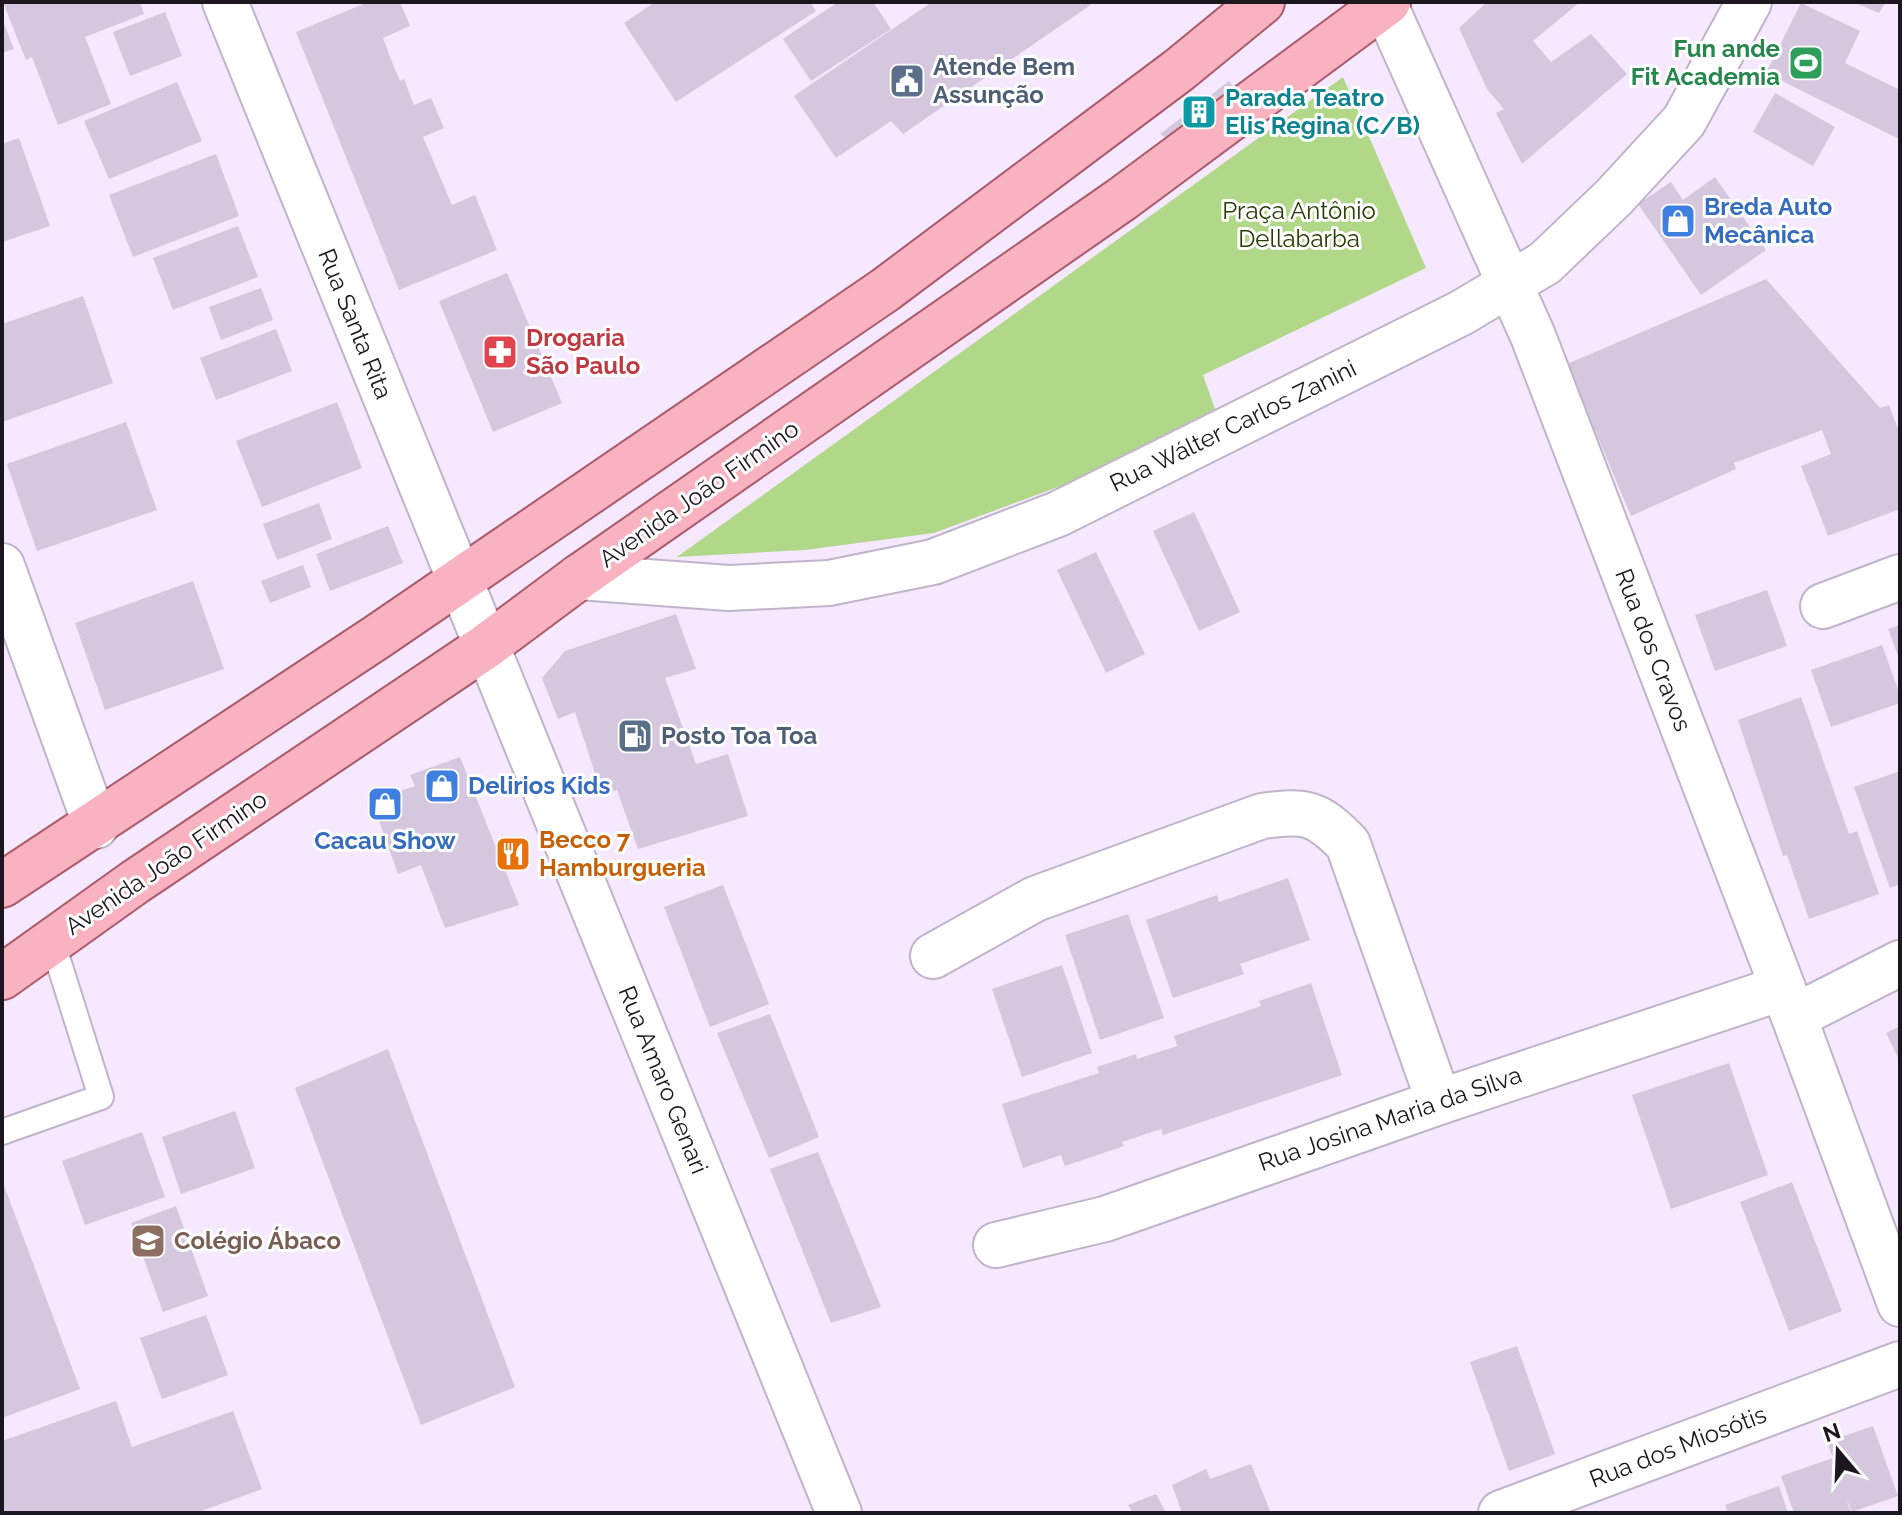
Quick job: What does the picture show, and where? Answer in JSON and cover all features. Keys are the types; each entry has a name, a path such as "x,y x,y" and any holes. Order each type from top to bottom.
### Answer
{"main road":[{"path":"2,885 96,826 460,582 921,265 1179,70 1262,2"},
{"name":"Avenida João Firmino","path":"2,977 135,882 485,647 579,577 1122,199 1387,4"}],"street":[{"name":"Rua Santa Rita","path":"225,2 485,647"},
{"name":"Rua Wálter Carlos Zanini","path":"579,577 729,588 829,583 933,562 1058,514 1461,313 1545,263 1614,197 1684,121 1749,2"},
{"name":"Rua dos Cravos","path":"1387,4 1533,336 1900,1304"},
{"path":"2,566 96,826"},
{"path":"1823,606 1900,577"},
{"name":"Rua Amaro Genari","path":"485,647 839,1513"},
{"path":"933,956 1035,899 1262,816 1294,811 1327,822 1348,844 1439,1102"},
{"name":"Rua Josina Maria da Silva","path":"996,1245 1105,1219 1439,1102 1788,1002 1900,963"},
{"name":"Rua dos Miosótis","path":"1501,1513 1900,1364"}],"lane":[{"path":"2,1132 101,1097 52,941"}],"green space":[{"name":"Praça Antônio Dellabarba","path":"1343,77 1426,268 1203,375 1215,409 1066,484 934,533 805,550 677,557"}],"building":[{"path":"3,2 140,2 144,14 85,37 111,104 58,125 32,57 26,60"},
{"path":"368,2 400,2 410,26 383,38 392,62 400,81 404,79 414,105 431,98 444,128 423,137 452,205 475,195 497,250 399,290 296,32"},
{"path":"655,2 810,2 816,11 676,102 624,23"},
{"path":"838,2 873,2 891,29 811,81 783,39"},
{"path":"932,2 1095,2 903,134 891,121 836,158 794,96"},
{"path":"1487,2 1580,2 1533,41 1551,62 1591,34 1627,74 1522,164 1496,113 1504,109 1487,89 1459,28"},
{"path":"1853,2 1886,2 1879,13"},
{"path":"1801,3 1860,31 1845,63 1900,90 1899,139 1766,73"},
{"path":"165,12 182,56 130,76 113,32"},
{"path":"2,19 14,49 2,53"},
{"name":"Parada Teatro Elis Regina (C/B)","path":"1229,81 1237,91 1172,142 1160,134"},
{"path":"177,82 202,141 109,179 84,121"},
{"path":"1775,93 1835,127 1813,166 1753,132"},
{"path":"19,138 50,226 2,242 2,144"},
{"path":"216,154 239,216 133,257 109,195"},
{"path":"1715,177 1766,250 1701,295 1638,204 1671,182 1683,200"},
{"path":"238,226 258,277 173,310 153,258"},
{"name":"Drogaria São Paulo","path":"507,273 562,403 493,432 439,301"},
{"path":"1766,279 1880,408 1889,405 1900,434 1900,509 1828,536 1801,466 1831,454 1822,430 1734,463 1736,469 1631,516 1567,364"},
{"path":"261,288 273,320 221,340 209,307"},
{"path":"83,296 113,383 2,422 2,324"},
{"path":"276,329 292,371 216,400 200,358"},
{"path":"337,402 362,468 262,507 236,441"},
{"path":"126,422 157,510 37,551 7,464"},
{"path":"319,503 332,539 277,560 263,524"},
{"path":"1194,512 1240,612 1199,631 1153,531"},
{"path":"388,526 403,563 330,591 316,554"},
{"path":"1096,552 1145,654 1106,673 1057,570"},
{"path":"303,565 311,587 270,603 261,581"},
{"path":"193,581 224,669 105,710 75,623"},
{"path":"1767,590 1787,646 1715,671 1695,615"},
{"name":"Posto Toa Toa","path":"676,614 696,669 665,678 696,764 728,754 748,816 638,849 617,790 602,795 575,712 558,719 542,678 565,651"},
{"path":"1900,625 1900,661 1888,629"},
{"path":"1882,645 1900,703 1831,727 1811,670"},
{"path":"1801,697 1849,834 1857,831 1879,894 1809,919 1787,855 1783,856 1738,720"},
{"path":"460,757 519,905 445,928 421,865 398,874 372,801 415,786 410,775"},
{"path":"1900,771 1900,884 1890,888 1854,787"},
{"path":"1288,878 1310,940 1240,964 1244,974 1173,998 1146,920 1217,895 1219,902"},
{"path":"723,885 769,1004 710,1027 664,907"},
{"path":"1128,914 1164,1018 1100,1040 1065,935"},
{"path":"1062,965 1092,1053 1022,1077 992,989"},
{"path":"1311,983 1342,1075 1163,1135 1161,1129 1122,1142 1124,1146 1065,1166 1061,1155 1023,1168 1002,1104 1099,1073 1097,1067 1136,1054 1137,1059 1177,1046 1174,1036 1261,1006 1259,1001"},
{"path":"770,1014 819,1137 769,1158 717,1033"},
{"path":"1900,1026 1900,1062 1886,1033"},
{"path":"388,1049 515,1387 421,1425 295,1088"},
{"path":"1729,1063 1768,1175 1671,1209 1632,1095"},
{"path":"235,1111 255,1168 181,1194 162,1137"},
{"path":"142,1132 165,1197 85,1225 62,1161"},
{"path":"818,1152 881,1307 831,1323 770,1169"},
{"path":"2,1180 80,1389 2,1418"},
{"path":"1792,1182 1842,1311 1789,1331 1740,1202"},
{"path":"176,1206 208,1296 163,1312 131,1223"},
{"path":"206,1315 228,1375 162,1399 140,1338"},
{"path":"1517,1346 1555,1454 1509,1471 1470,1362"},
{"path":"116,1401 132,1447 233,1411 262,1489 196,1513 2,1513 2,1441"},
{"path":"1873,1426 1898,1496 1852,1512 1846,1498 1851,1513 1794,1513 1781,1476 1833,1458 1827,1442"},
{"path":"1251,1464 1271,1513 1182,1513 1172,1485 1206,1469 1210,1479"},
{"path":"1779,1486 1788,1513 1728,1513 1725,1505"},
{"path":"1156,1494 1166,1513 1133,1513 1128,1505"}],"place":[{"name":"Fun ande Fit Academia","path":"1806,63"},
{"name":"Atende Bem Assunção","path":"907,81"},
{"name":"Parada Teatro Elis Regina (C/B)","path":"1199,112"},
{"name":"Breda Auto Mecânica","path":"1678,221"},
{"name":"Drogaria São Paulo","path":"500,352"},
{"name":"Posto Toa Toa","path":"635,736"},
{"name":"Delirios Kids","path":"442,786"},
{"name":"Cacau Show","path":"385,804"},
{"name":"Becco 7 Hamburgueria","path":"513,854"},
{"name":"Colégio Ábaco","path":"148,1241"}]}
